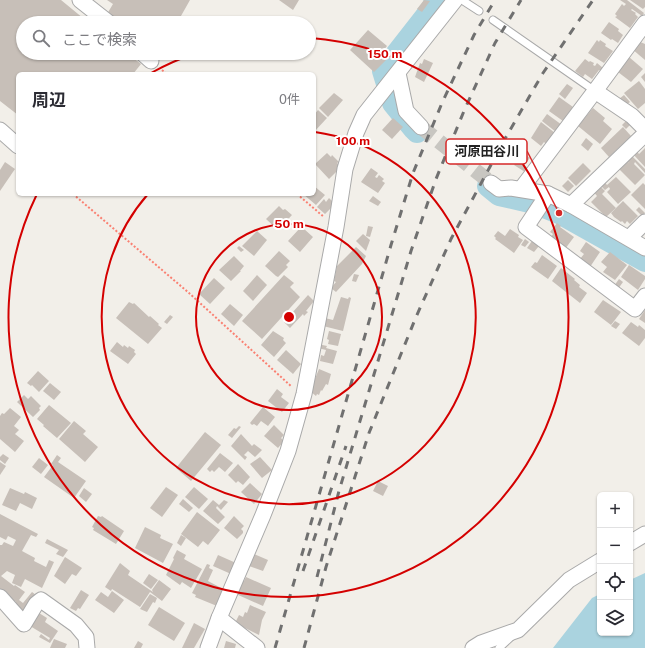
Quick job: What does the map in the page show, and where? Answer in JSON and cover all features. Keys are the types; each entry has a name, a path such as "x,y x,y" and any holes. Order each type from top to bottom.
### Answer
{"street":[{"path":"80,0 100,16"},
{"path":"208,648 285,458 304,394 336,227 345,169 356,133 364,115 455,0"},
{"path":"521,189 645,23"},
{"path":"392,81 406,111 421,127"},
{"path":"595,91 632,116 645,129"},
{"path":"0,130 16,144"},
{"path":"571,205 645,134"},
{"path":"491,183 499,189 521,189 543,202 571,205 645,248"},
{"path":"543,202 526,227 635,309 645,296"},
{"path":"629,238 645,222"},
{"path":"633,541 645,534"},
{"path":"473,648 482,643 518,630 569,580 597,563"},
{"path":"0,597 24,624 36,604 42,600 76,625 86,637 87,648"},
{"path":"219,618 257,648"}],"lane":[{"path":"462,0 479,11"},
{"path":"493,20 595,91"},
{"path":"499,648 518,630"}],"path":[{"path":"75,196 189,293 292,388 304,394"},
{"path":"299,196 336,227"}],"water":[{"path":"645,573 645,648 553,648 592,598 597,596 597,636 633,636 633,579"}],"building":[{"path":"0,0 61,0 80,16 16,16 16,60 136,60 141,64 135,72 16,72 16,113 0,101"},
{"path":"107,0 190,0 181,16 111,16 107,14 113,4"},
{"path":"279,0 299,0 293,10"},
{"path":"424,0 430,1 422,12 417,9"},
{"path":"620,0 627,0 644,13 642,16 632,9 631,10 636,13 635,14 638,17 630,28 615,17 617,16 615,14 622,4 624,6 626,4"},
{"path":"630,0 645,0 645,7 643,9"},
{"path":"609,22 619,29 618,31 623,35 618,43 601,33"},
{"path":"368,30 387,46 383,51 389,57 374,72 350,50"},
{"path":"597,40 599,42 600,40 606,44 605,46 613,51 604,63 588,53"},
{"path":"638,41 645,44 645,60 632,49"},
{"path":"629,57 643,69 631,82 618,72"},
{"path":"424,59 433,63 424,82 415,77 420,63 422,64"},
{"path":"585,59 594,63 593,65 595,66 597,63 603,68 601,71 599,70 592,79 585,74 583,77 575,71"},
{"path":"645,73 645,82 641,77"},
{"path":"639,81 645,89 645,103 638,109 624,93"},
{"path":"567,84 573,88 565,99 559,94"},
{"path":"334,93 343,100 328,117 319,108"},
{"path":"624,95 630,102 625,106 619,99"},
{"path":"559,97 573,107 570,112 572,112 566,120 564,119 563,121 549,111"},
{"path":"593,108 605,118 603,121 612,129 600,144 578,126"},
{"path":"318,110 327,118 316,130 316,112"},
{"path":"547,114 562,125 556,132 542,121"},
{"path":"393,118 403,127 392,139 382,130"},
{"path":"627,120 631,124 626,129 622,125"},
{"path":"541,122 555,133 546,144 544,142 541,146 531,138"},
{"path":"623,127 631,136 609,157 601,148"},
{"path":"586,138 593,144 588,151 581,145"},
{"path":"645,148 645,167 632,153 635,149 639,154"},
{"path":"521,151 530,158 524,165 516,158"},
{"path":"327,153 331,157 332,155 339,162 337,163 341,167 329,179 316,165 316,163"},
{"path":"630,154 645,169 645,173 635,162 634,164 645,175 635,185 617,167 625,160 629,163 625,159"},
{"path":"517,161 528,168 525,172 514,165"},
{"path":"5,162 15,169 0,191 0,170"},
{"path":"583,163 591,171 576,186 568,178"},
{"path":"371,168 378,173 375,177 377,178 379,175 384,179 382,181 385,183 378,193 361,182"},
{"path":"616,177 631,192 618,204 607,192 610,189 609,187 605,190 599,184 603,180 607,185"},
{"path":"568,180 574,186 568,192 562,186"},
{"path":"643,183 645,185 645,209 631,195"},
{"path":"598,184 605,191 602,194 616,208 606,217 591,202 597,196 592,190"},
{"path":"316,188 325,195 316,205 305,196 316,196"},
{"path":"373,196 381,202 378,206 369,201"},
{"path":"329,198 333,202 331,205 332,207 325,214 317,207 324,199 326,202"},
{"path":"623,201 638,216 630,224 627,221 625,224 622,221 621,222 611,213"},
{"path":"279,206 292,215 278,230 266,219"},
{"path":"639,207 645,213 642,216 636,210"},
{"path":"557,223 574,237 565,249 550,238 553,234 550,232"},
{"path":"368,226 373,227 370,237 366,236"},
{"path":"300,228 303,228 313,237 300,252 288,241"},
{"path":"510,229 519,235 518,237 523,240 514,253 495,239 496,238 494,236 498,231 505,236"},
{"path":"257,231 267,240 254,256 242,246"},
{"path":"363,234 370,240 366,251 356,241"},
{"path":"525,239 529,242 525,247 521,245"},
{"path":"532,241 539,246 534,252 527,248"},
{"path":"586,242 600,252 590,267 580,259 584,254 580,251"},
{"path":"239,246 244,250 241,252 237,248"},
{"path":"356,247 366,256 362,264 336,292 331,288 336,282 334,281 337,266"},
{"path":"279,251 290,261 286,265 288,267 278,277 265,266"},
{"path":"610,252 627,265 615,280 603,272 607,267 601,262"},
{"path":"542,255 557,266 548,279 531,267 535,262 537,263"},
{"path":"234,256 244,266 231,281 219,270"},
{"path":"629,265 645,276 645,279 638,290 621,277"},
{"path":"561,268 575,279 574,280 580,285 579,287 587,293 580,303 552,281"},
{"path":"354,274 359,275 356,282 352,281"},
{"path":"257,275 267,285 253,301 243,291"},
{"path":"284,275 294,283 290,287 300,297 262,339 242,321"},
{"path":"214,278 225,288 210,304 199,294"},
{"path":"619,279 623,282 618,289 614,286"},
{"path":"308,295 314,301 306,311 308,312 304,316 303,314 290,328 284,322"},
{"path":"341,297 348,299 349,297 351,298 343,331 323,326 325,318 333,320"},
{"path":"603,300 621,312 611,325 594,312"},
{"path":"129,302 134,303 162,328 148,344 116,318"},
{"path":"230,304 243,315 234,326 221,314"},
{"path":"645,310 645,323 639,319"},
{"path":"170,315 173,317 167,324 164,322"},
{"path":"615,321 620,324 616,329 611,326"},
{"path":"631,322 638,327 639,325 645,330 645,338 639,346 622,333"},
{"path":"273,331 284,338 283,340 286,343 274,357 261,345"},
{"path":"329,331 341,334 338,346 328,344 329,340 327,339"},
{"path":"117,342 123,347 124,345 128,348 129,346 135,350 134,352 136,354 128,364 110,351"},
{"path":"318,344 327,346 326,348 337,351 333,364 320,361 321,355 324,356 326,350 318,348"},
{"path":"286,350 301,364 293,374 277,360"},
{"path":"319,369 331,374 328,385 326,384 319,395 317,394 316,396 310,391"},
{"path":"38,371 49,381 39,392 32,385 31,386 27,383"},
{"path":"50,383 61,392 54,400 43,391"},
{"path":"277,389 283,394 281,397 289,403 282,412 268,401"},
{"path":"24,395 28,399 31,396 41,406 39,408 40,410 33,417 17,402"},
{"path":"49,405 71,423 57,438 37,419"},
{"path":"263,407 275,417 268,426 261,421 257,426 254,424 252,425 250,423"},
{"path":"10,408 21,417 14,426 19,430 15,434 24,441 15,452 0,439 0,416"},
{"path":"74,421 86,431 83,434 98,447 85,462 59,439"},
{"path":"274,425 284,435 281,438 284,441 278,448 264,436"},
{"path":"239,426 241,427 232,438 228,435 234,428 236,429"},
{"path":"205,432 221,445 191,481 176,468"},
{"path":"241,434 252,446 254,444 262,450 255,457 248,451 244,455 247,457 245,460 231,446"},
{"path":"220,453 233,463 225,472 219,467 214,472 212,470 210,472 207,469"},
{"path":"3,454 9,458 5,464 0,460 0,457"},
{"path":"57,455 61,458 58,462 86,481 74,498 44,477 53,465 51,464"},
{"path":"260,457 272,470 262,478 250,464"},
{"path":"39,458 48,465 41,474 32,467"},
{"path":"0,462 6,466 0,475"},
{"path":"238,464 250,477 243,485 238,481 236,483 228,475"},
{"path":"378,481 388,486 383,496 373,491"},
{"path":"250,483 262,494 254,504 241,492"},
{"path":"166,487 178,495 162,517 150,508"},
{"path":"194,487 208,499 199,509 185,497"},
{"path":"10,488 24,494 25,492 37,498 32,509 20,503 16,511 2,505"},
{"path":"84,488 92,494 86,502 79,496"},
{"path":"183,499 193,508 189,512 179,504"},
{"path":"213,500 219,505 224,500 228,502 221,510 217,506 216,508 225,517 218,524 203,511"},
{"path":"197,512 220,530 208,545 203,541 198,547 181,534"},
{"path":"0,514 38,534 36,537 31,535 22,551 35,558 34,561 46,567 49,560 54,562 42,588 25,579 21,587 12,583 15,575 7,571 1,576 25,592 19,600 23,603 32,592 36,595 23,613 13,606 16,602 0,590 0,545 4,542 13,546 16,540 8,536 6,540 0,537"},
{"path":"98,516 102,516 124,531 116,544 93,530 94,528 92,527"},
{"path":"234,516 244,526 241,529 243,533 237,539 224,528"},
{"path":"145,527 161,535 160,538 173,544 163,563 135,548"},
{"path":"181,535 186,538 181,546 177,543"},
{"path":"47,539 68,550 63,557 56,554 59,550 45,543"},
{"path":"177,550 186,555 184,559 202,569 191,588 182,582 180,585 166,575"},
{"path":"254,554 268,560 263,571 249,566"},
{"path":"218,555 236,563 231,574 213,566"},
{"path":"65,557 82,568 76,576 72,574 65,584 54,576"},
{"path":"120,563 130,571 128,575 153,592 152,590 159,580 171,589 162,601 150,592 140,607 112,589 111,591 105,587"},
{"path":"207,564 210,565 209,568 213,570 208,581 225,590 217,606 195,597 196,595 192,593"},
{"path":"149,574 158,580 151,589 143,583"},
{"path":"246,577 271,588 263,606 236,594 242,580 244,581"},
{"path":"81,590 89,595 80,609 78,608 76,611 70,608"},
{"path":"112,591 124,600 114,613 95,600 101,592 108,597"},
{"path":"150,594 157,598 155,603 153,602 147,612 140,609"},
{"path":"250,605 266,612 262,620 259,635 235,623 239,615 243,617 245,612 247,613"},
{"path":"159,607 185,623 174,641 148,625"},
{"path":"39,613 47,618 45,622 58,631 50,643 39,637 41,634 49,640 50,638 30,626"},
{"path":"194,623 205,629 194,648 182,648"},
{"path":"54,639 67,644 65,648 50,648"},
{"path":"138,641 143,644 141,648 134,648"},
{"path":"226,641 236,644 235,648 224,648"}],"waterway":[{"path":"417,132 393,103 383,71 433,7 435,0"},
{"path":"488,186 499,195 534,203 559,213 645,261"}],"tunnel":[{"path":"421,127 491,183"}],"railway":[{"path":"275,648 413,173 442,103 474,35 495,0"},
{"path":"317,577 339,491 411,251 436,179 464,111 495,43 521,0"},
{"path":"304,648 326,567 369,433 416,317 451,239 506,137 543,73 593,0"},
{"path":"303,571 346,446"}],"place":[{"name":"河原田谷川","path":"559,213"}]}
